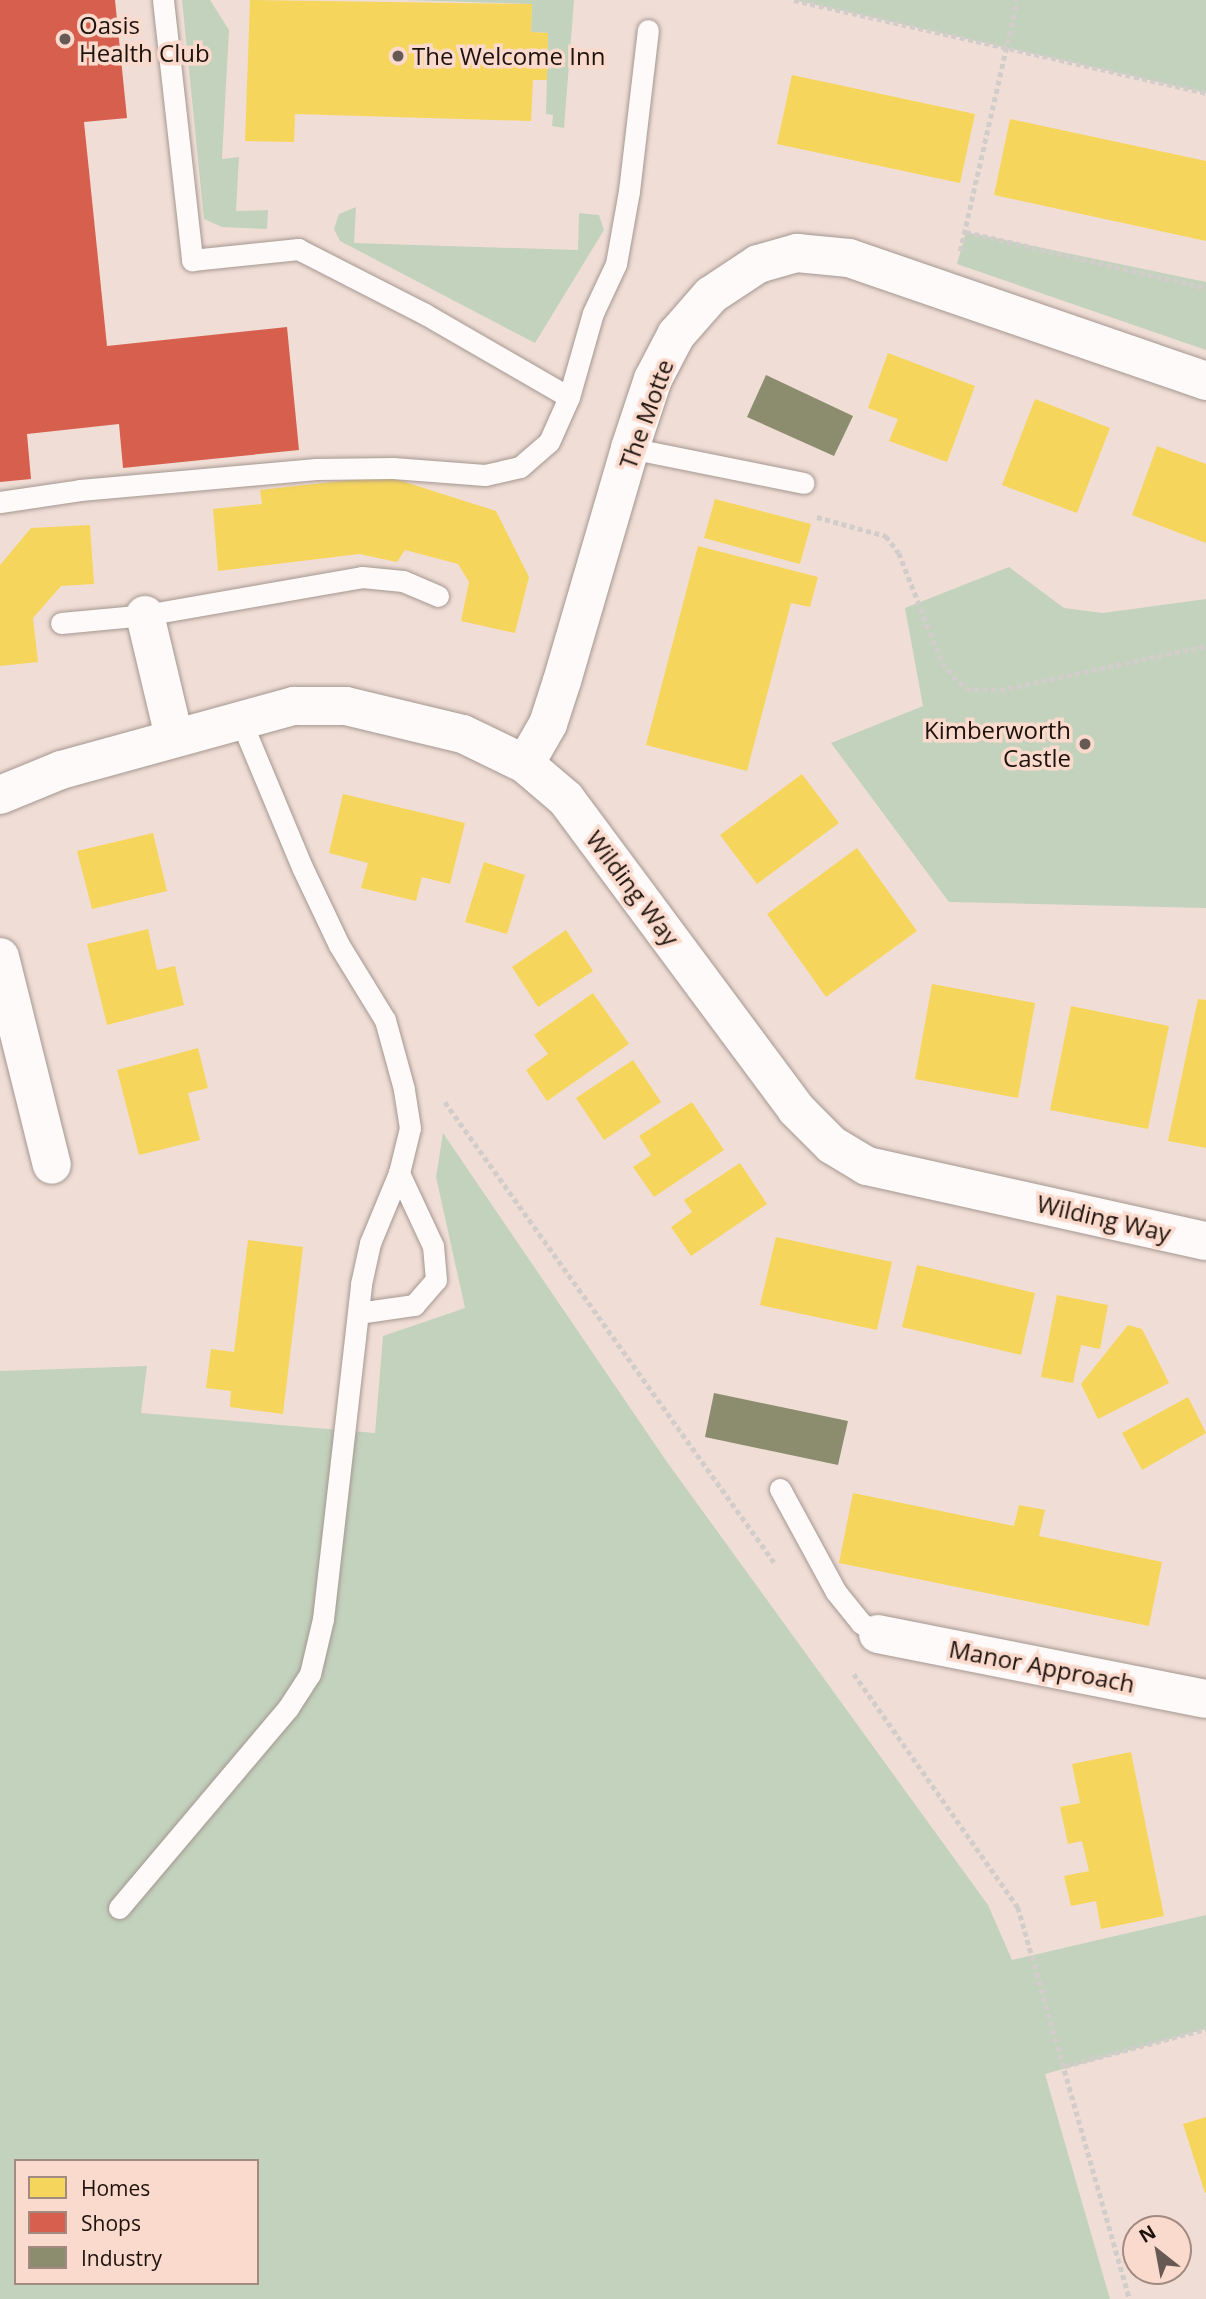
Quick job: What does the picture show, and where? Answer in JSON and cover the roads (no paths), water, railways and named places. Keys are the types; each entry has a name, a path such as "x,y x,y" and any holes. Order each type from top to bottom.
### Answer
{"street":[{"name":"The Motte","path":"525,764 548,724 653,379 676,335 710,295 758,264 797,253 849,258 1206,381"},
{"path":"145,615 174,737"},
{"name":"Wilding Way","path":"0,795 61,771 174,737 294,706 346,706 463,734 525,764 566,799 796,1110 832,1145 867,1166 1206,1241"},
{"path":"0,957 52,1165"},
{"name":"Manor Approach","path":"878,1634 1206,1699"}],"lane":[{"path":"163,0 192,260 298,249 425,314 569,397"},
{"path":"0,502 80,490 316,469 393,468 485,475 520,467 548,442 569,397 593,313 616,264 629,191 648,30"},
{"path":"630,448 803,483"},
{"path":"61,623 145,615 362,577 404,581 438,596"},
{"path":"119,1908 288,1708 310,1674 323,1619 358,1313 370,1243 399,1173 410,1128 404,1089 385,1020 340,945 307,878 241,721"},
{"path":"358,1313 414,1305 436,1280 433,1246 399,1173"},
{"path":"780,1489 836,1592 861,1623 878,1634"}],"place":[{"name":"Oasis Health Club","path":"65,39"},
{"name":"The Welcome Inn","path":"398,56"},
{"name":"Kimberworth Castle","path":"1085,744"}]}
